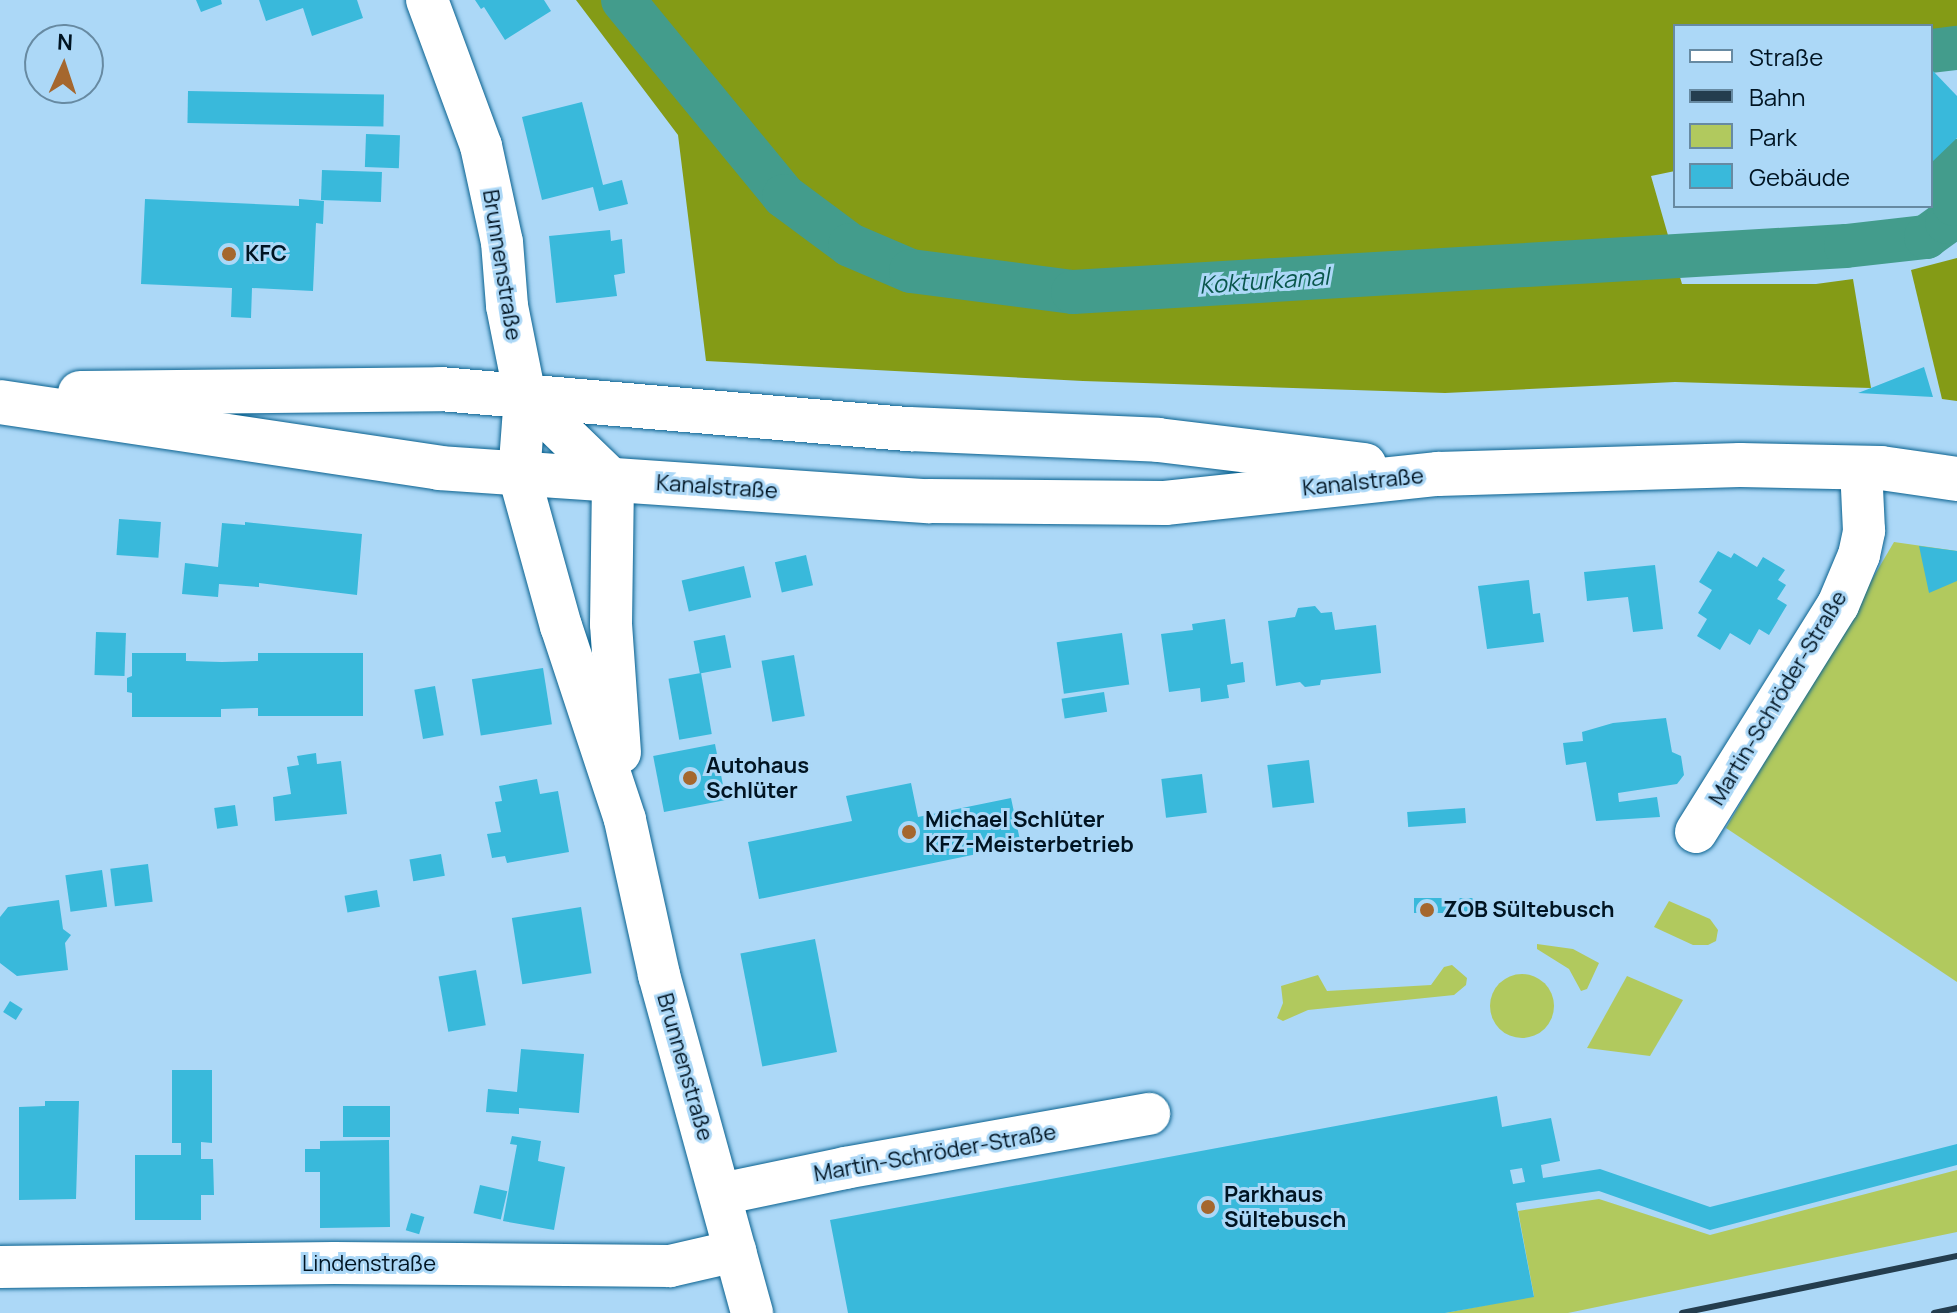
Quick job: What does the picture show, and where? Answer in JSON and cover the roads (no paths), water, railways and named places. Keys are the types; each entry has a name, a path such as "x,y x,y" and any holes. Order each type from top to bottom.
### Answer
{"main road":[{"name":"Kanalstraße","path":"0,394 440,389 910,429 1158,440 1438,474"},
{"name":"Kanalstraße","path":"0,402 412,464 519,475 929,501 1165,503 1438,474 1740,465 1871,468 1957,479"}],"street":[{"name":"Brunnenstraße","path":"427,0 481,146 502,242 507,306 525,396 519,475 561,626 625,820 659,975 752,1313"},
{"path":"525,396 613,481"},
{"name":"Martin-Schröder-Straße","path":"1696,832 1838,605 1859,555 1871,468"},
{"name":"Brunnenstraße","path":"613,481 611,624 625,820"},
{"name":"Martin-Schröder-Straße","path":"721,1194 845,1168 1149,1114"},
{"name":"Lindenstraße","path":"0,1267 334,1263 670,1266 735,1251"}],"waterway":[{"name":"Kokturkanal","path":"623,0 784,196 850,245 911,271 1073,292 1846,246 1926,237 1947,222 1954,204 1944,157"},
{"name":"Kokturkanal","path":"1933,51 1957,48"}],"railway":[{"path":"1682,1313 1957,1256"},
{"path":"1934,1313 1957,1308"}],"place":[{"name":"KFC","path":"229,254"},
{"name":"Autohaus Schlüter","path":"690,778"},
{"name":"Michael Schlüter KFZ-Meisterbetrieb","path":"909,832"},
{"name":"ZOB Sültebusch","path":"1427,910"},
{"name":"Parkhaus Sültebusch","path":"1208,1207"}]}
